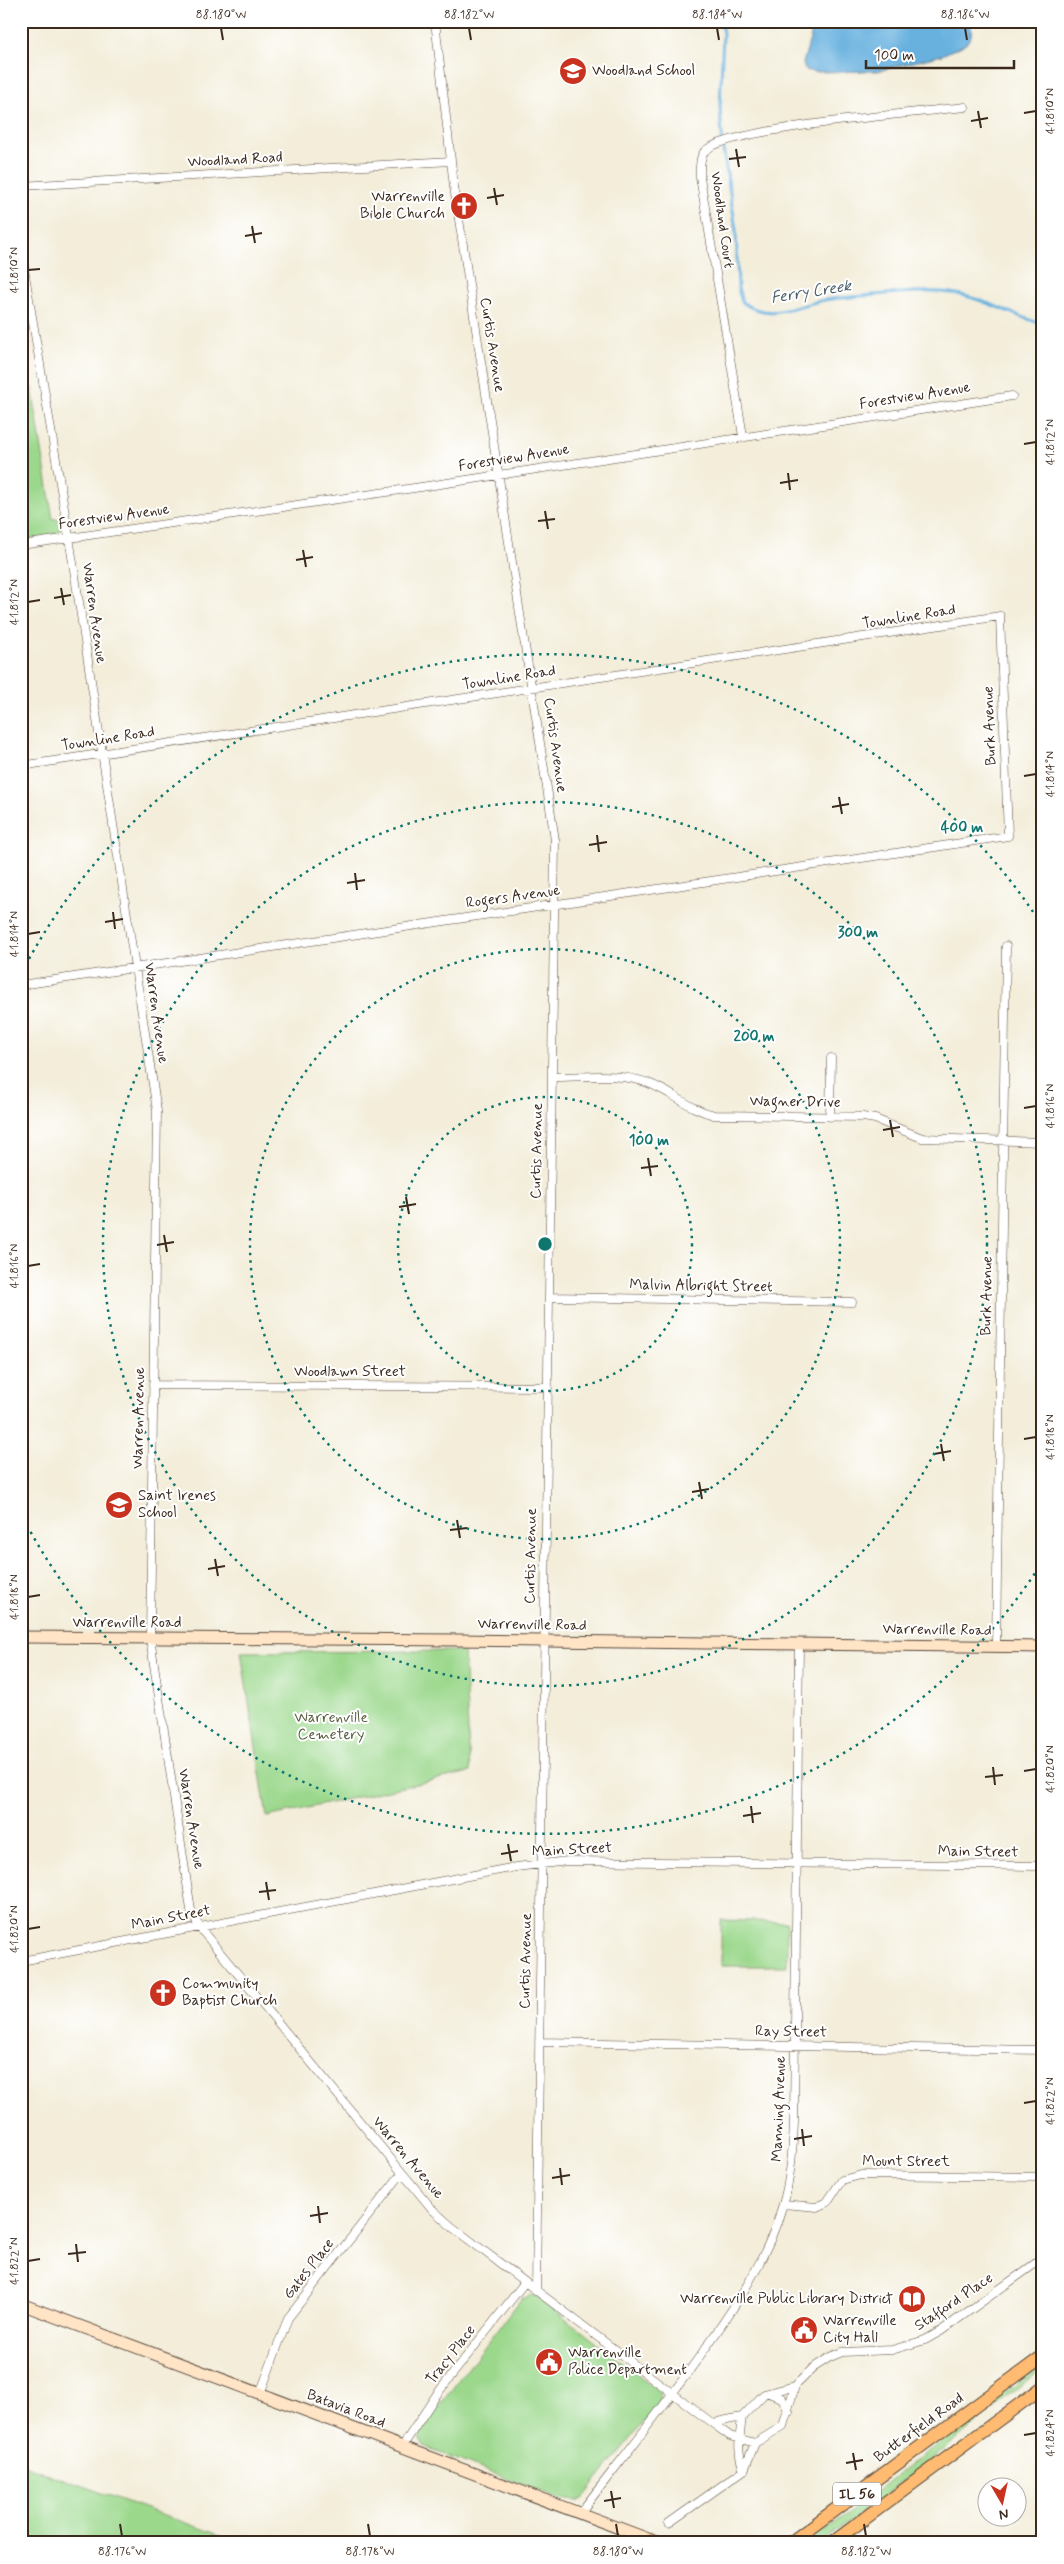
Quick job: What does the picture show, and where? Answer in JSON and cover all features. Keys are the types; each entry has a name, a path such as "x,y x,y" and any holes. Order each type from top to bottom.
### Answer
{"main road":[{"name":"Warrenville Road","path":"21,1637 544,1640 1043,1647"},
{"name":"Batavia Road","path":"21,2304 653,2542"},
{"name":"Butterfield Road","path":"790,2543 1043,2356"},
{"name":"IL 56","path":"832,2543 1043,2386"}],"street":[{"name":"Curtis Avenue","path":"435,21 451,161 556,840 536,2290"},
{"name":"Woodland Court","path":"743,436 700,177 702,156 715,143 782,129 965,107"},
{"name":"Woodland Road","path":"21,186 451,161"},
{"name":"Warren Avenue","path":"21,240 24,275 70,537 101,754 157,1111 150,1638 191,1910 199,1927 433,2210 452,2227 712,2423 730,2436 755,2443"},
{"name":"Forestview Avenue","path":"21,545 1012,396"},
{"name":"Townline Road","path":"21,766 1000,616"},
{"name":"Burk Avenue","path":"1000,616 1008,836"},
{"name":"Rogers Avenue","path":"21,985 135,966 555,905 1008,836"},
{"name":"Burk Avenue","path":"996,1646 1006,946"},
{"path":"830,1117 831,1058"},
{"name":"Wagner Drive","path":"552,1077 636,1079 649,1083 694,1109 714,1114 875,1119 922,1138 1043,1142"},
{"name":"Malvin Albright Street","path":"549,1297 852,1302"},
{"name":"Woodlawn Street","path":"153,1385 548,1387"},
{"name":"Manning Avenue","path":"580,2513 673,2394 751,2280 770,2242 784,2204 793,2143 800,1643"},
{"name":"Main Street","path":"21,1961 568,1860 1043,1866"},
{"name":"Ray Street","path":"539,2042 1043,2050"},
{"name":"Gates Place","path":"260,2394 288,2318 402,2173"},
{"name":"Mount Street","path":"784,2204 817,2207 827,2202 842,2180 861,2175 1043,2178"},
{"name":"Stafford Place","path":"795,2386 812,2368 842,2352 892,2350 925,2340 942,2331 1043,2258"},
{"name":"Tracy Place","path":"402,2447 437,2394 525,2282"},
{"path":"670,2523 744,2470 755,2443 783,2426 789,2412 795,2386 764,2394 742,2418 738,2438 740,2461 744,2470"},
{"path":"770,2393 782,2398 789,2412"},
{"path":"712,2423 742,2418"}],"green space":[{"path":"28,362 53,519 60,519 61,530 52,536 24,540 24,534 21,534 21,363"},
{"name":"Warrenville Cemetery","path":"464,1651 470,1772 267,1817 241,1652"},
{"path":"721,1920 787,1922 787,1966 721,1966"},
{"path":"532,2295 539,2298 658,2390 660,2395 658,2405 585,2496 577,2501 561,2499 424,2447 420,2440 420,2431 521,2299"},
{"path":"1043,2363 1043,2367 935,2457 821,2543 809,2543"},
{"path":"21,2464 242,2543 21,2543"}],"water":[{"path":"815,21 972,21 971,36 966,44 942,55 878,71 814,72 805,70 803,63"}],"waterway":[{"name":"Ferry Creek","path":"721,21 723,33 720,108 723,149 736,230 738,288 742,302 753,308 775,312 832,299 902,293 942,292 968,297 1043,324"}],"place":[{"name":"Woodland School","path":"573,71"},
{"name":"Warrenville Bible Church","path":"464,206"},
{"name":"Saint Irenes School","path":"119,1505"},
{"name":"Community Baptist Church","path":"163,1993"},
{"name":"Warrenville Public Library District","path":"912,2299"},
{"name":"Warrenville City Hall","path":"804,2330"},
{"name":"Warrenville Police Department","path":"549,2362"}]}
